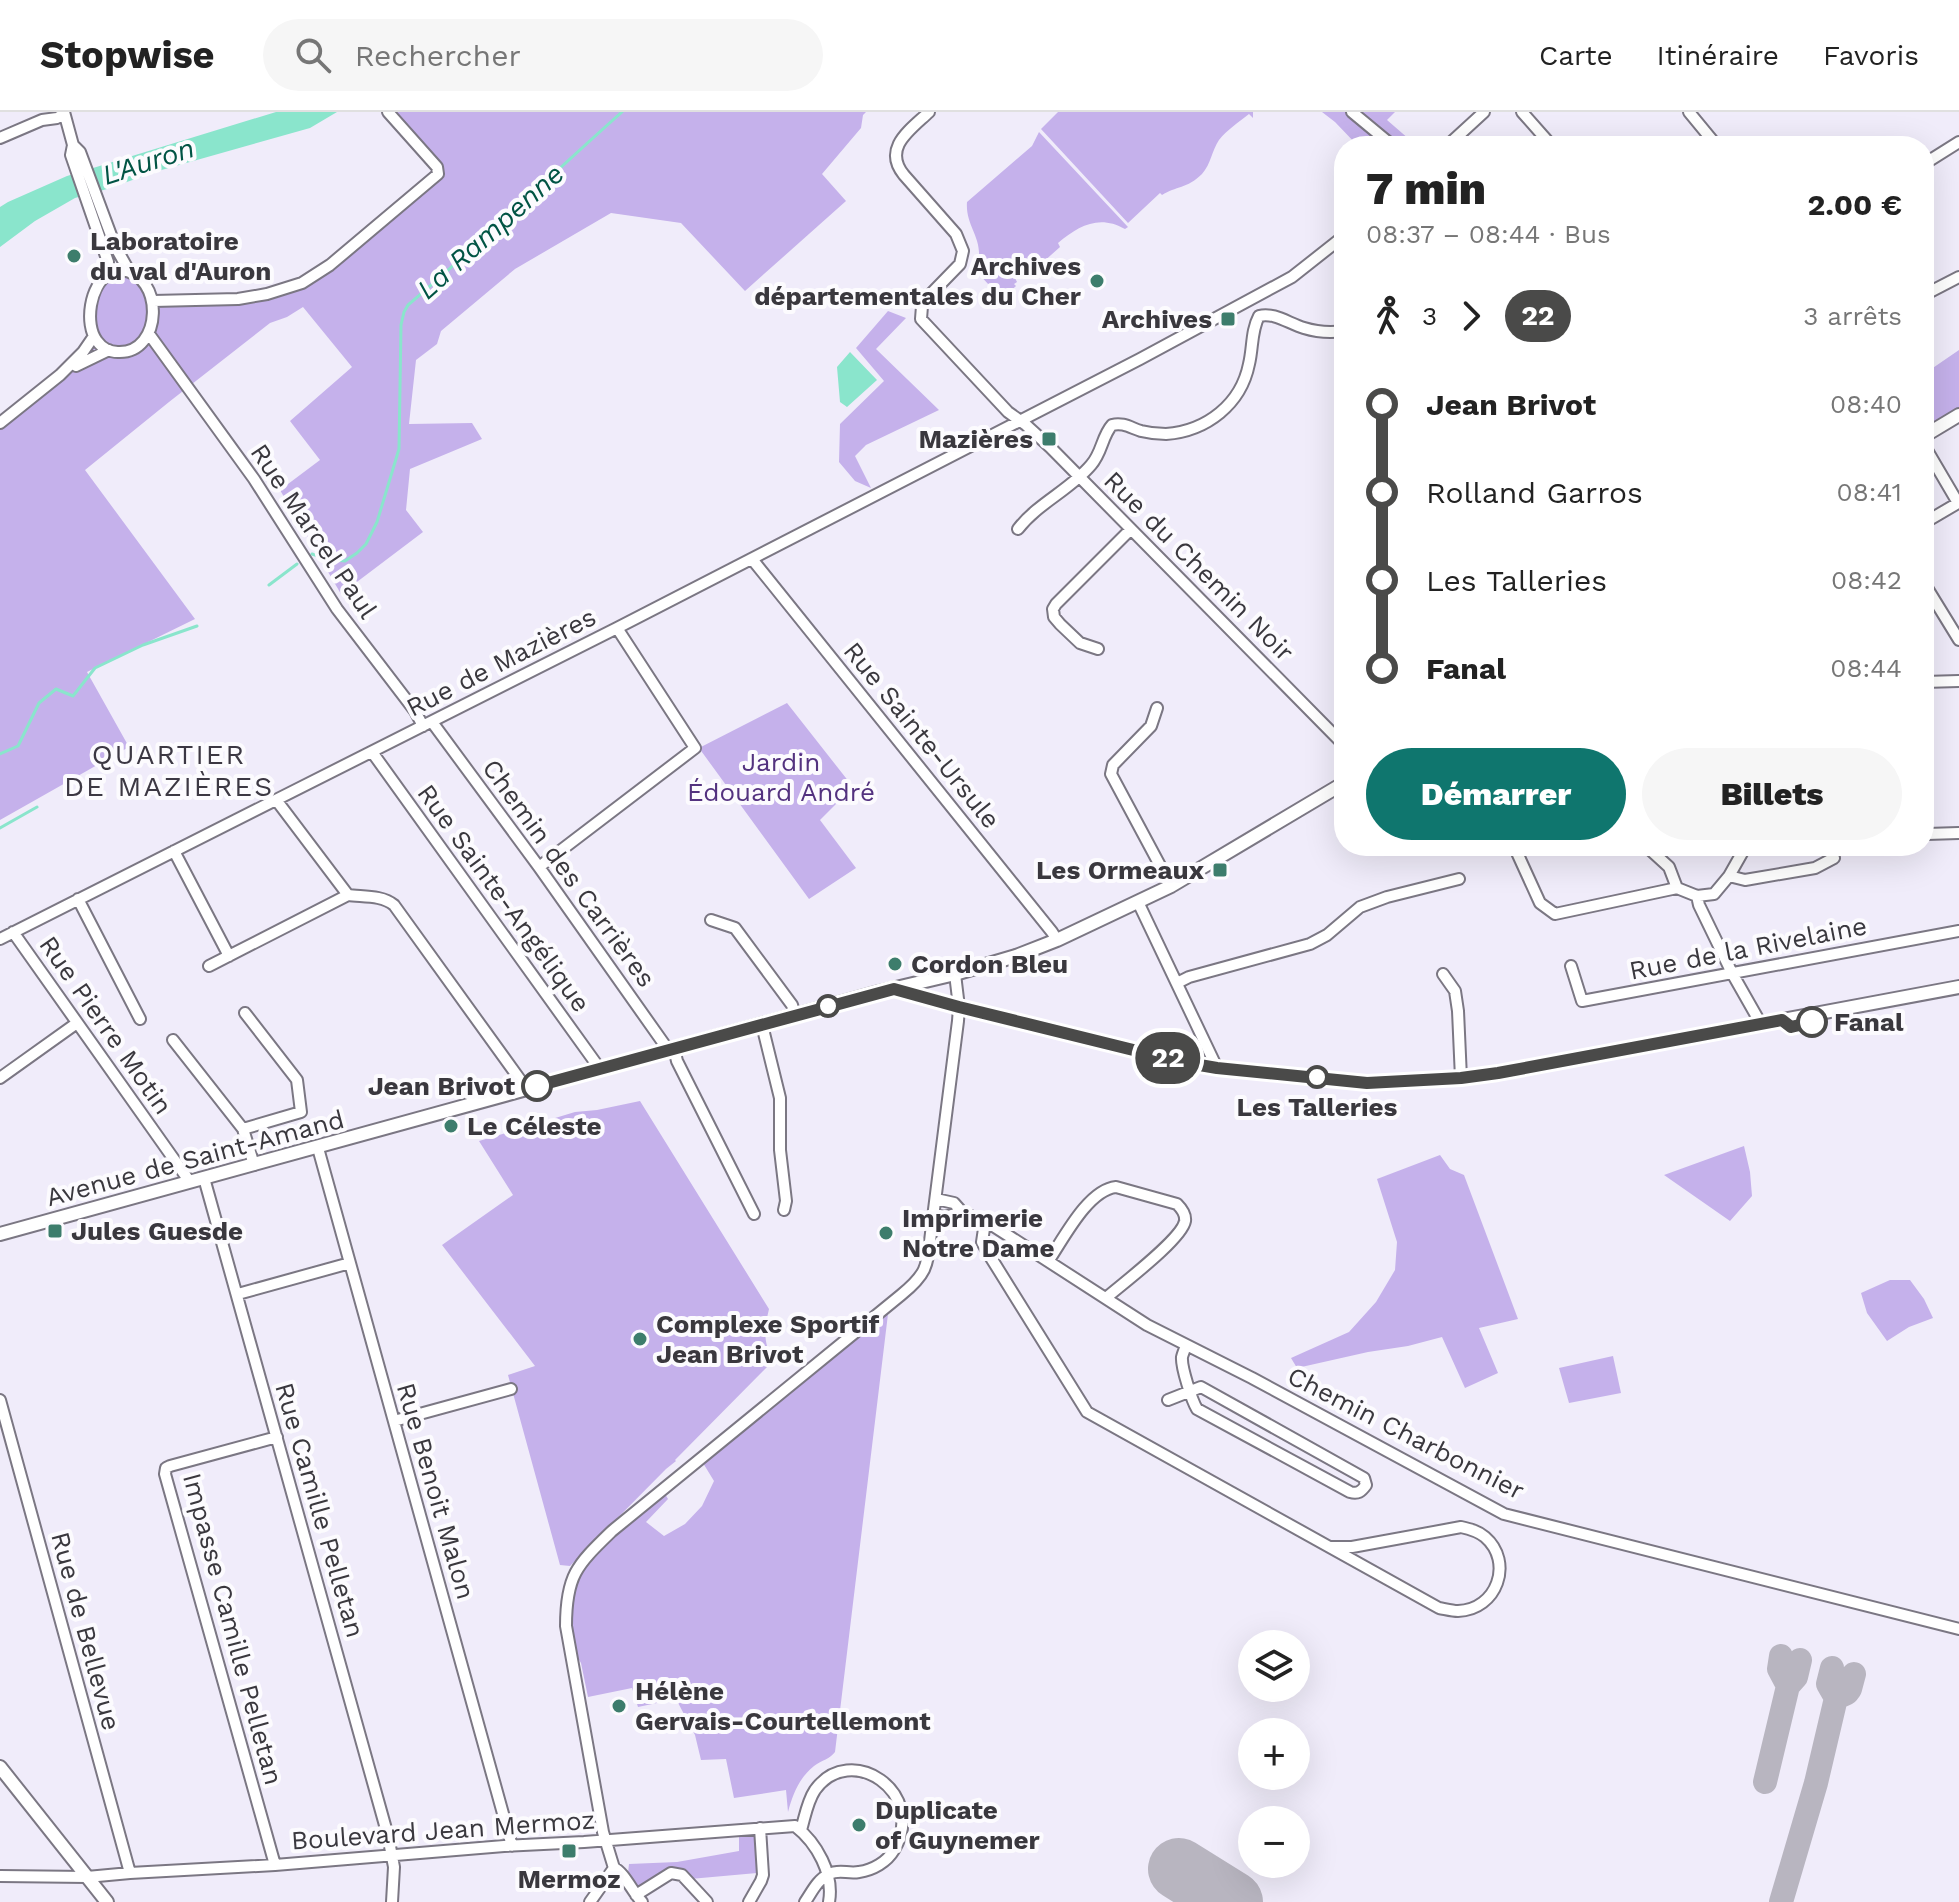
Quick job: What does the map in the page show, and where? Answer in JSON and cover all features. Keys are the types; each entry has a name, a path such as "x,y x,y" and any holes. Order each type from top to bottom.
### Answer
{"main road":[{"path":"1934,430 1959,415"},
{"name":"Avenue de Saint-Amand","path":"0,1234 1016,956 1171,886 1334,789"},
{"path":"894,989 1182,1062 1367,1083 1461,1078 1531,1068 1959,987"},
{"path":"0,1767 107,1902"}],"street":[{"path":"153,301 238,299 267,294 302,283 330,265 438,174 437,167 388,112"},
{"name":"Rue du Chemin Noir","path":"929,112 900,142 895,158 898,168 956,234 963,251 960,264 925,300 921,319 999,403 1021,420 1079,477 1334,735"},
{"path":"1352,112 1381,136"},
{"path":"1458,136 1484,112"},
{"path":"1522,112 1543,136"},
{"path":"1689,112 1709,136"},
{"path":"0,138 64,113 108,262 105,277 91,304 89,321 98,343 109,350 124,352 138,346 149,334 153,301 146,284 129,271 121,270 105,277"},
{"path":"1934,158 1959,142"},
{"path":"91,196 129,271"},
{"name":"Rue de Mazières","path":"0,939 277,801 1021,420 1292,277 1334,244"},
{"path":"1934,290 1959,277"},
{"path":"1252,299 1261,315"},
{"path":"1018,529 1097,458 1107,430 1112,425 1122,424 1140,431 1167,434 1197,427 1223,411 1240,391 1246,377 1254,326 1259,316 1269,313 1301,327 1334,333"},
{"name":"Rue Marcel Paul","path":"149,334 254,479 337,609 428,724"},
{"path":"0,423 60,375 94,336"},
{"name":"Rue Marcel Paul","path":"138,346 156,351 167,361"},
{"path":"60,375 109,350"},
{"path":"1934,462 1958,503 1934,517"},
{"path":"1098,649 1080,643 1054,617 1053,609 1131,529"},
{"name":"Rue Sainte-Ursule","path":"752,559 1057,940"},
{"path":"1934,599 1959,640"},
{"path":"539,867 695,748 617,628"},
{"path":"1934,682 1959,681"},
{"path":"1157,708 1151,726 1113,765 1111,774 1171,886"},
{"name":"Chemin des Carrières","path":"428,724 539,867 672,1050 754,1214"},
{"name":"Rue Sainte-Angélique","path":"372,752 600,1069"},
{"path":"277,801 348,895"},
{"path":"1934,834 1959,833"},
{"path":"174,851 229,956"},
{"path":"1519,856 1540,903 1555,914 1677,888 1697,896 1714,894 1740,856"},
{"path":"1657,856 1669,867 1677,888"},
{"path":"1729,876 1745,880 1815,868 1834,858"},
{"path":"1177,983 1310,944 1327,935 1360,907 1459,879"},
{"path":"209,966 348,895 388,900 526,1088"},
{"path":"1697,896 1732,973 1761,1024"},
{"path":"78,899 140,1019"},
{"path":"1138,902 1217,1068"},
{"path":"711,920 735,928 792,1005 795,1015"},
{"name":"Rue de la Rivelaine","path":"1571,966 1582,1001 1959,931"},
{"name":"Rue Pierre Motin","path":"13,932 190,1182"},
{"path":"614,1868 566,1626 566,1602 572,1577 584,1558 612,1531 917,1281 926,1267 959,1007 955,974"},
{"path":"1443,974 1455,991 1461,1078"},
{"path":"243,1129 301,1112 297,1080 245,1013"},
{"path":"0,1078 77,1023"},
{"path":"762,1025 780,1098 784,1210"},
{"path":"173,1040 243,1129 254,1165"},
{"name":"Rue Benoit Malon","path":"318,1148 512,1846"},
{"name":"Rue Camille Pelletan","path":"204,1178 388,1836 394,1867 392,1902"},
{"path":"1049,1260 1091,1199 1108,1188 1116,1187 1177,1204 1185,1220 1179,1235 1106,1298"},
{"name":"Chemin Charbonnier","path":"936,1199 954,1203 962,1212 1049,1260 1147,1325 1504,1514 1959,1629"},
{"name":"Chemin Charbonnier","path":"933,1215 945,1217 962,1212"},
{"path":"985,1222 982,1242 1087,1412 1439,1608 1458,1611 1473,1607 1486,1600 1495,1590 1499,1578 1499,1565 1488,1539 1476,1531 1461,1527 1352,1547 1331,1547"},
{"path":"238,1294 350,1263"},
{"path":"1168,1400 1190,1391 1201,1387 1364,1478 1366,1485 1356,1493 1350,1492 1197,1409 1191,1400 1190,1391 1181,1357 1186,1345"},
{"path":"394,1421 511,1389"},
{"name":"Rue de Bellevue","path":"0,1400 130,1873"},
{"name":"Impasse Camille Pelletan","path":"275,1865 165,1474 170,1466 277,1437"},
{"path":"805,1902 817,1883 828,1875 876,1867 892,1854 901,1837 903,1817 898,1798 885,1783 868,1773 848,1771 829,1776 815,1790 807,1807 801,1830 816,1849 828,1875 829,1902"},
{"name":"Boulevard Jean Mermoz","path":"0,1876 87,1877 760,1828 795,1826 801,1830"},
{"path":"749,1902 763,1875 760,1828"},
{"path":"614,1868 621,1871 639,1899 671,1873 682,1875 707,1902"},
{"path":"590,1902 614,1868"}],"green space":[{"path":"388,112 866,112 861,128 822,174 846,201 745,291 681,223 611,213 515,269 441,331 437,344 416,360 409,424 472,423 482,439 410,469 406,510 423,532 341,594 280,490 320,460 290,421 352,367 303,307 270,323 85,470 195,619 87,672 129,747 0,820 0,423 89,342 89,321 105,277 129,271 153,301 238,299 302,283 438,175"},
{"path":"1058,112 1253,112 1253,118 1249,114 1222,136 1197,179 1162,195 1160,193 1128,223 1041,129"},
{"path":"1322,112 1395,112 1387,120 1405,136 1348,136"},
{"path":"1039,132 1128,227 1125,229 1098,222 1081,227 1058,243 1060,247 1042,263 1037,258 1015,278 1016,286 1002,299 976,271 979,251 967,202 1032,146"},
{"path":"888,311 906,318 876,349 939,410 866,445 855,456 871,488 855,481 839,462 840,424 884,381 856,348"},
{"path":"1959,350 1959,415 1934,430 1934,367"},
{"name":"Jardin Édouard André","path":"787,703 853,787 820,820 856,868 809,899 699,748"},
{"name":"Complexe Sportif Jean Brivot","path":"640,1101 769,1309 765,1335 773,1361 570,1566 560,1565 508,1375 535,1366 442,1245 513,1195 479,1141 575,1112"},
{"path":"1744,1146 1752,1196 1730,1221 1664,1175"},
{"path":"1440,1155 1450,1169 1464,1175 1518,1319 1479,1328 1498,1373 1465,1388 1442,1337 1297,1368 1291,1358 1349,1332 1376,1302 1395,1270 1397,1242 1377,1179"},
{"path":"1890,1280 1910,1280 1933,1318 1909,1327 1887,1341 1867,1313 1861,1293"},
{"path":"888,1314 835,1752 814,1766 800,1781 788,1812 786,1790 734,1798 726,1759 701,1760 695,1735 676,1699 638,1707 632,1688 588,1697 581,1663 575,1653 570,1620 572,1596 581,1571 596,1550 665,1494 668,1499 646,1522 664,1536 685,1524 702,1506 714,1481 703,1463"},
{"path":"1613,1356 1621,1393 1569,1403 1559,1368"},
{"path":"753,1834 757,1837 757,1873 690,1879 674,1868 641,1888 635,1886 628,1873 629,1864 677,1862 739,1851 739,1835"}],"water":[{"name":"L'Auron","path":"276,112 337,112 310,128 75,198 35,221 0,247 0,207 8,202 67,176"},
{"path":"850,352 877,380 847,407 840,402 837,367"}],"waterway":[{"name":"La Rampenne","path":"312,554 345,561 366,544 377,522 399,449 401,325 408,305 622,112"},
{"name":"La Rampenne","path":"269,585 297,564"},
{"name":"La Rampenne","path":"0,754 18,746 39,703 56,689 73,696 95,668 143,645 197,626"},
{"path":"0,828 37,807"}],"taxiway":[{"path":"1781,1656 1779,1669 1788,1686"},
{"path":"1765,1782 1788,1686 1796,1677 1800,1660"},
{"path":"1781,1902 1816,1783 1836,1698 1828,1684 1832,1668"},
{"path":"1836,1698 1847,1693 1854,1674"}],"runway":[{"path":"1179,1869 1232,1902"}],"bus line":[{"name":"22","path":"537,1086 894,989 1182,1062 1367,1083 1498,1073 1782,1020 1791,1027 1812,1022"}],"place":[{"name":"Laboratoire du val d'Auron","path":"74,256"},
{"name":"Archives départementales du Cher","path":"1097,281"},
{"name":"Archives","path":"1228,319"},
{"name":"Mazières","path":"1049,439"},
{"name":"Les Ormeaux","path":"1220,870"},
{"name":"Cordon Bleu","path":"895,964"},
{"name":"Fanal","path":"1812,1022"},
{"name":"Les Talleries","path":"1317,1077"},
{"name":"Jean Brivot","path":"537,1086"},
{"name":"Le Céleste","path":"451,1126"},
{"name":"Jules Guesde","path":"55,1231"},
{"name":"Imprimerie Notre Dame","path":"886,1233"},
{"name":"Complexe Sportif Jean Brivot","path":"640,1339"},
{"name":"Hélène Gervais-Courtellemont","path":"619,1706"},
{"name":"Duplicate of Guynemer","path":"859,1825"},
{"name":"Mermoz","path":"569,1851"}],"district":[{"name":"QUARTIER DE MAZIÈRES","path":"169,770"}]}
